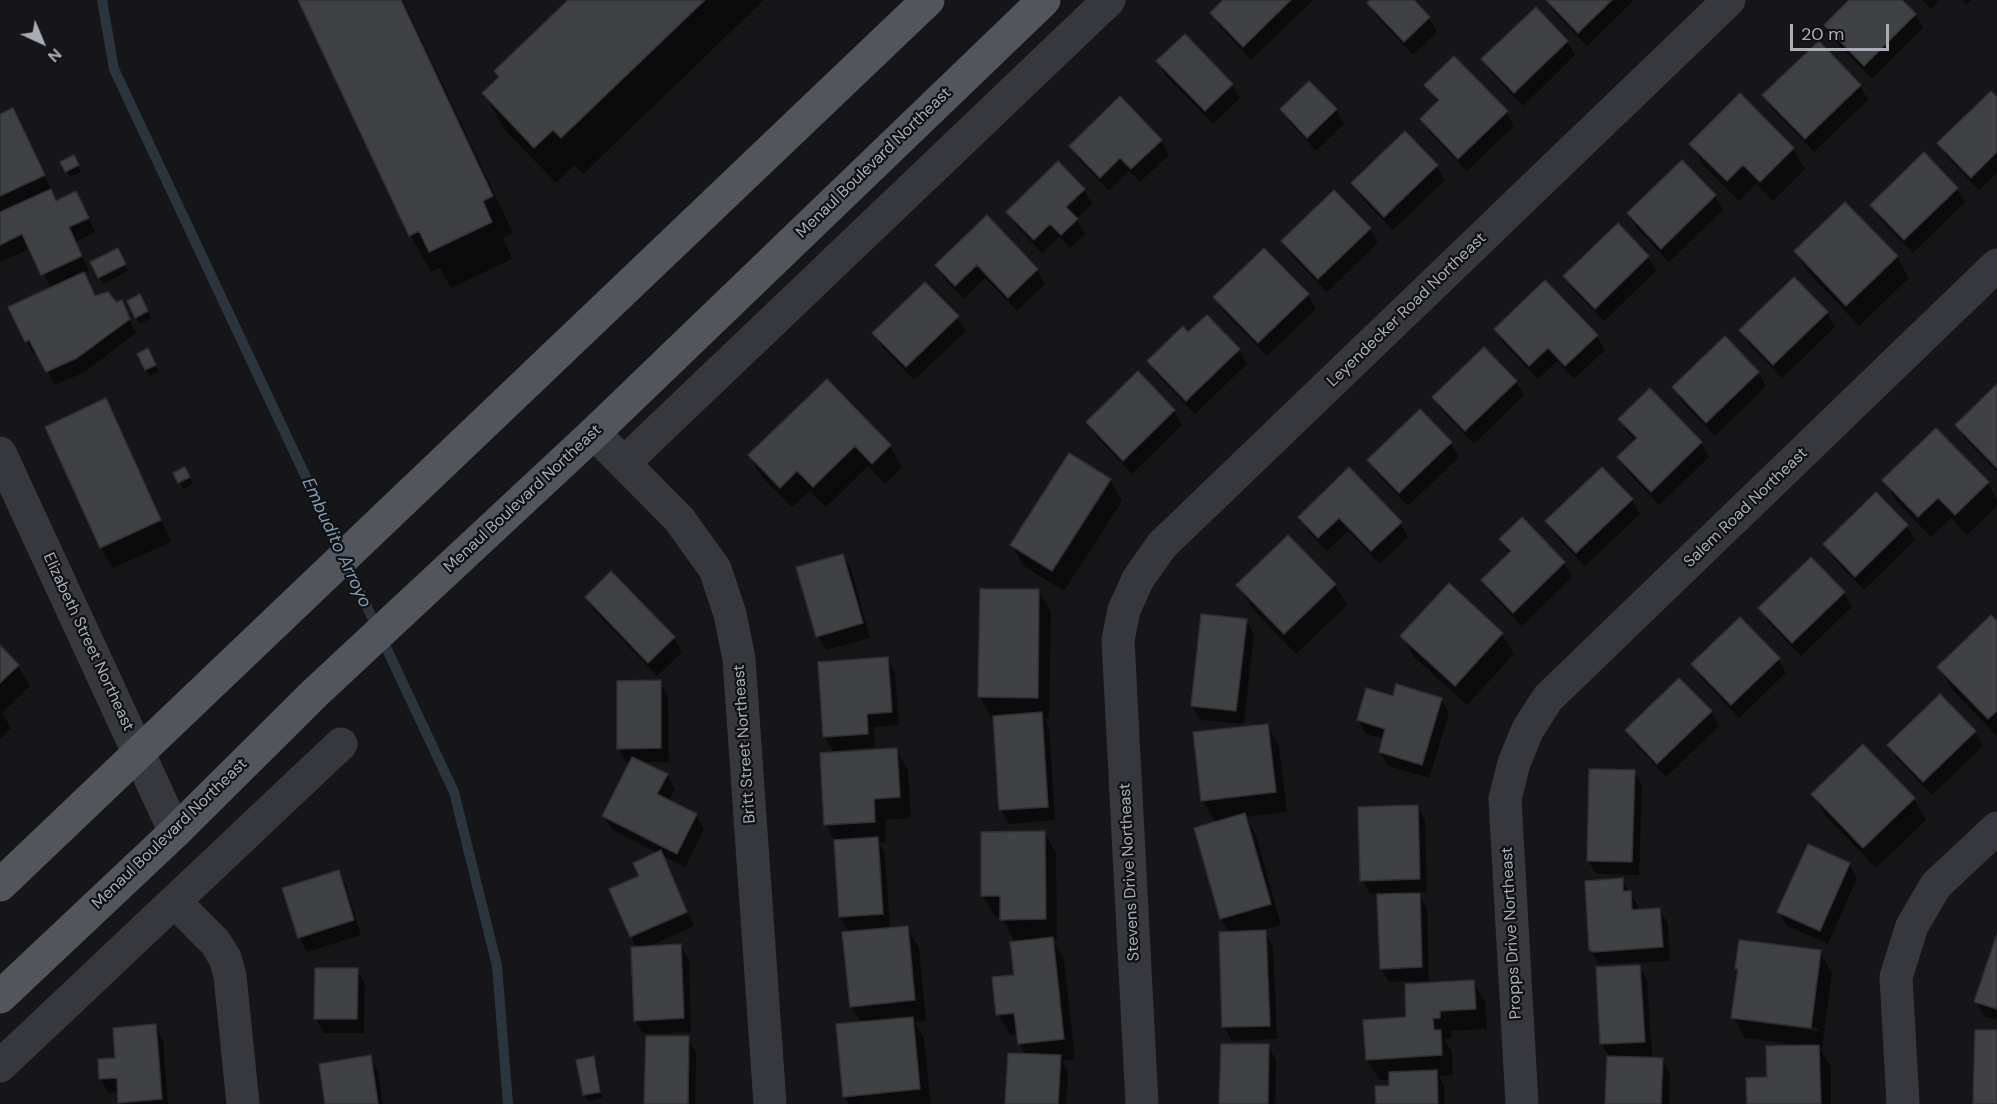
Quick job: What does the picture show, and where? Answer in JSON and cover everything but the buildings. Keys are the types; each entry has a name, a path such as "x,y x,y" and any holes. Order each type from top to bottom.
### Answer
{"main road":[{"path":"0,885 928,0"},
{"name":"Menaul Boulevard Northeast","path":"0,997 175,832 315,693 594,433 1044,0"}],"street":[{"path":"625,462 1109,0"},
{"name":"Leyendecker Road Northeast","path":"1118,640 1124,610 1138,579 1162,545 1729,0"},
{"name":"Salem Road Northeast","path":"1514,763 1528,729 1548,698 1997,265"},
{"name":"Britt Street Northeast","path":"594,433 679,519 715,569 730,614 739,659 770,1104"},
{"name":"Elizabeth Street Northeast","path":"0,453 175,832"},
{"name":"Stevens Drive Northeast","path":"1118,640 1142,1104"},
{"path":"0,1066 341,744"},
{"name":"Propps Drive Northeast","path":"1514,763 1505,799 1522,1104"},
{"path":"1903,1104 1896,976 1912,926 1936,885 1997,828"},
{"path":"175,902 215,942 225,958 230,976 243,1104"}],"waterway":[{"name":"Embudito Arroyo","path":"102,0 114,69 454,792 497,966 508,1104"}]}
